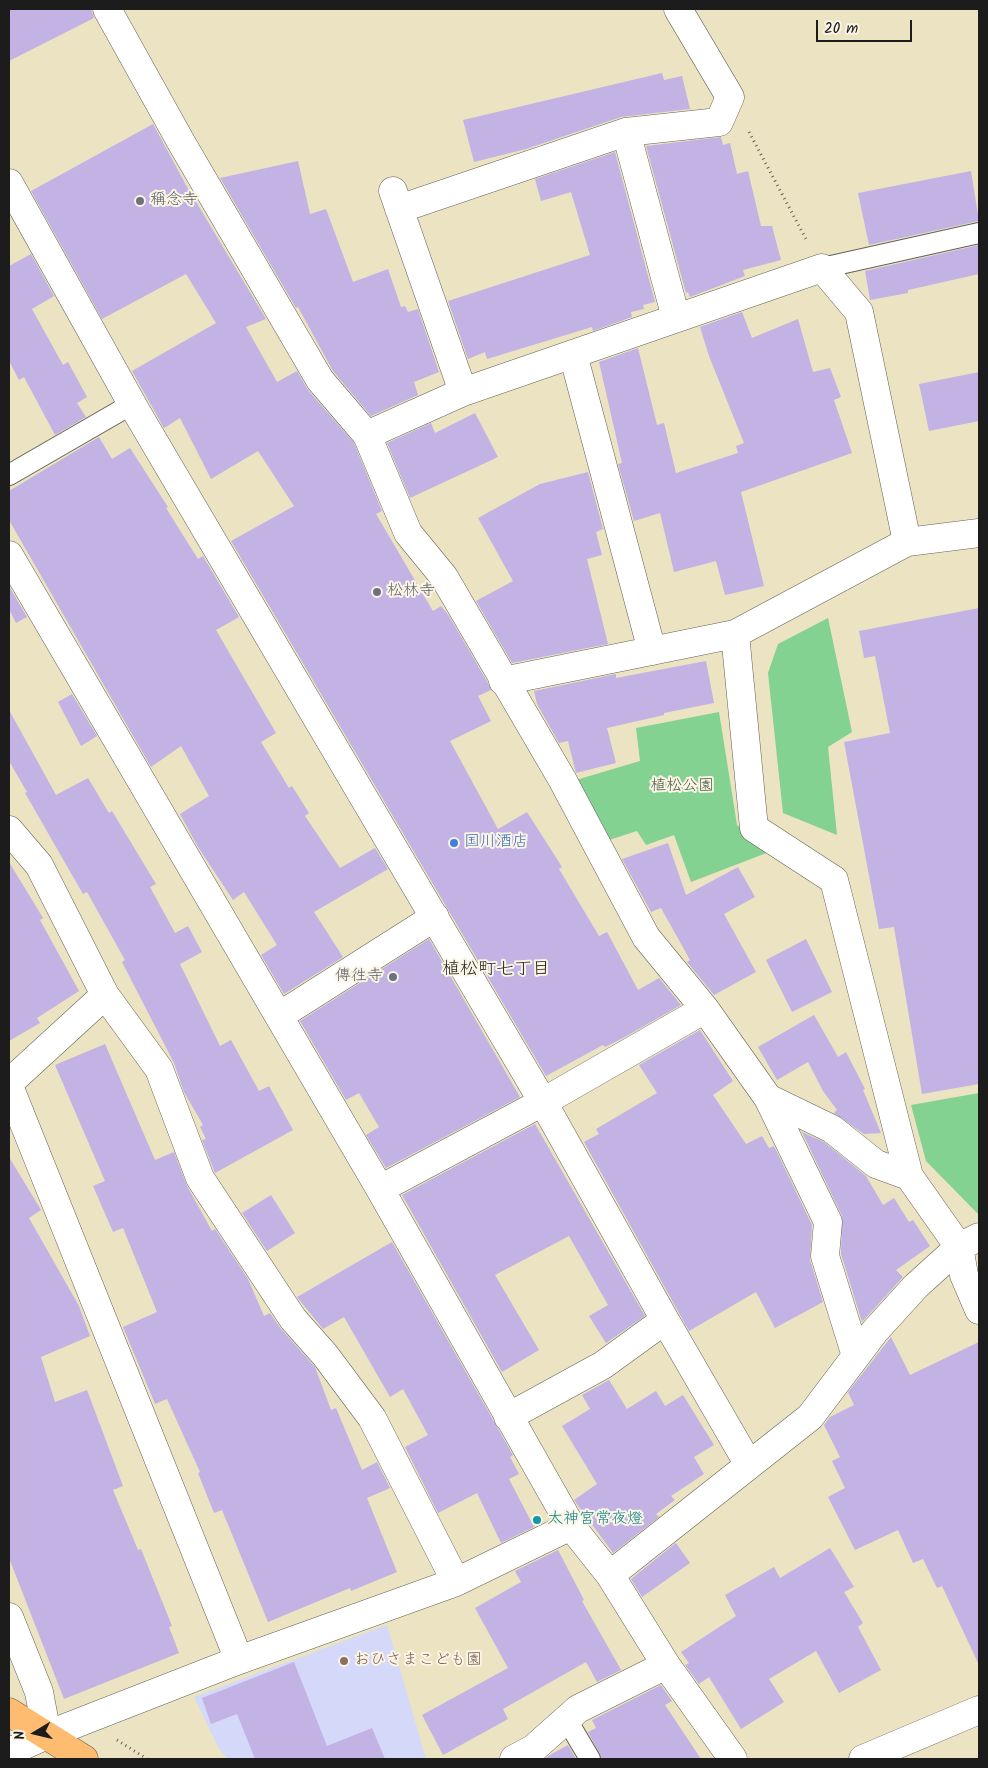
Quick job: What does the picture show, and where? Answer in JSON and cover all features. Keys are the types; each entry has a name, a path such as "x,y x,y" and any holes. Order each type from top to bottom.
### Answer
{"main road":[{"path":"9,1712 84,1759"}],"street":[{"path":"107,9 181,142 320,380 367,436 408,533 444,577 503,681 562,779 646,936 705,1009 768,1098 828,1222 824,1256 856,1356"},
{"path":"463,392 396,200 626,132 719,122 730,97 678,9"},
{"path":"626,132 676,318"},
{"path":"9,183 132,404 544,1102 665,1320 749,1465"},
{"path":"367,436 463,392 822,268 858,312 908,542"},
{"path":"573,354 652,651"},
{"path":"503,681 735,634 908,542 979,533"},
{"path":"10,559 380,1189 571,1526 610,1575 666,1665 733,1759"},
{"path":"735,634 754,828 834,880 909,1176"},
{"path":"9,830 39,865 105,995 159,1069 200,1178 293,1319 325,1355 372,1418 456,1582"},
{"path":"279,1016 435,917"},
{"path":"105,995 9,1085 239,1660"},
{"path":"380,1189 544,1102 705,1009"},
{"path":"768,1098 832,1130 876,1164 909,1176 969,1242"},
{"path":"610,1575 810,1417 875,1331 916,1286 969,1242"},
{"path":"969,1242 964,1275 979,1310"},
{"path":"508,1417 603,1365 665,1320"},
{"path":"9,1752 46,1735 239,1660 456,1582 571,1526"},
{"path":"9,1617 39,1692 46,1735"},
{"path":"514,1759 533,1749 578,1709 666,1665"},
{"path":"863,1759 979,1710"}],"lane":[{"path":"822,268 979,232"},
{"path":"9,475 132,404"},
{"path":"567,1720 590,1759"}],"path":[{"path":"730,97 822,268"},
{"path":"112,1737 147,1759"}],"shaded area":[{"name":"おひさまこども園","path":"387,1625 426,1759 228,1759 219,1749 194,1697"}],"green space":[{"path":"828,618 852,732 828,747 837,835 783,813 768,673 778,644"},
{"name":"植松公園","path":"719,712 737,825 769,852 691,882 674,835 646,845 637,831 606,841 576,780 640,761 636,728"},
{"path":"979,1093 979,1215 926,1161 911,1105"}],"building":[{"path":"9,9 91,9 94,18 9,61"},
{"path":"662,73 664,80 682,76 690,109 621,117 526,149 474,162 463,120"},
{"path":"153,124 186,185 266,319 246,327 277,382 297,371 308,390 354,443 382,511 376,514 433,611 441,606 449,616 488,683 491,690 478,696 491,721 450,741 498,829 527,812 562,867 559,869 599,936 607,932 638,990 659,978 681,1005 623,1038 605,1047 603,1045 546,1076 231,541 294,506 258,451 211,479 180,418 164,428 132,371 216,323 186,274 102,319 31,191"},
{"path":"721,137 723,145 730,143 737,174 748,171 761,226 772,226 781,260 743,270 745,276 690,297 688,292 686,293 646,146"},
{"path":"615,152 655,302 643,305 644,309 631,312 632,317 593,331 592,327 487,359 485,352 468,359 448,301 590,255 571,192 541,201 535,179"},
{"path":"298,161 310,214 326,209 353,282 388,269 401,307 405,306 408,312 418,309 439,372 414,382 418,395 371,416 333,371 298,307 296,308 220,178"},
{"path":"971,171 979,221 869,245 858,193"},
{"path":"979,245 979,274 908,290 908,293 870,300 865,271"},
{"path":"31,254 54,296 32,309 63,365 68,362 87,397 77,403 86,417 55,435 24,377 19,380 9,361 9,266"},
{"path":"742,312 752,338 798,319 813,372 830,368 841,397 834,400 852,453 741,492 764,586 725,595 716,561 674,572 660,513 634,521 618,464 622,463 599,362 638,348 657,425 664,423 676,473 738,453 736,446 744,443 709,356 700,327"},
{"path":"979,372 979,421 929,431 919,384"},
{"path":"475,413 498,457 410,498 387,443 431,423 435,433"},
{"path":"99,437 112,459 130,448 168,507 166,508 198,559 203,556 239,617 216,630 276,733 261,742 289,788 292,786 309,813 305,816 340,868 375,848 388,869 314,912 343,957 284,994 261,955 277,945 244,892 233,900 198,847 180,814 209,796 181,746 151,767 9,520 9,491"},
{"path":"588,472 603,529 596,532 602,555 587,559 608,644 512,663 476,601 513,581 478,518 540,484"},
{"path":"9,586 27,617 16,623 9,609"},
{"path":"979,608 979,1084 922,1094 894,927 879,929 844,742 890,733 875,656 864,658 859,631"},
{"path":"706,661 714,703 664,713 664,715 607,728 616,763 576,773 568,741 559,743 537,704 534,691 616,674 616,678"},
{"path":"72,694 97,736 81,746 58,702"},
{"path":"9,710 56,795 88,778 109,813 112,811 156,884 150,887 175,933 188,926 202,952 180,964 220,1046 231,1040 259,1091 269,1086 293,1130 215,1173 202,1140 206,1139 200,1127 203,1125 184,1092 174,1063 122,962 125,960 87,892 83,894 25,793 27,792 9,761"},
{"path":"668,843 686,895 738,867 755,897 724,914 756,972 714,995 687,962 690,960 661,908 651,912 622,859"},
{"path":"9,862 43,918 40,920 79,991 37,1018 40,1023 9,1041"},
{"path":"429,939 520,1097 386,1168 366,1135 379,1127 359,1093 346,1100 300,1021"},
{"path":"806,939 832,992 792,1012 766,960"},
{"path":"814,1015 838,1057 846,1052 865,1089 863,1090 881,1133 864,1134 834,1113 837,1110 823,1091 808,1062 777,1080 758,1047"},
{"path":"700,1030 733,1081 713,1095 746,1144 762,1136 769,1148 774,1146 812,1225 810,1260 823,1302 775,1328 756,1292 689,1331 584,1142 599,1134 596,1129 657,1093 639,1065"},
{"path":"105,1044 155,1160 174,1152 187,1186 212,1231 215,1229 248,1279 264,1316 270,1313 281,1329 315,1367 331,1410 336,1408 362,1470 377,1462 390,1488 367,1498 397,1572 351,1591 350,1588 268,1622 222,1510 214,1513 198,1473 200,1472 167,1399 155,1404 123,1327 157,1312 123,1228 113,1232 93,1186 105,1181 55,1065"},
{"path":"535,1124 645,1316 606,1343 589,1316 608,1305 569,1236 495,1275 539,1350 502,1372 402,1195"},
{"path":"802,1132 824,1142 866,1176 883,1205 894,1198 909,1222 913,1220 930,1246 896,1270 903,1277 862,1322 841,1254 842,1216"},
{"path":"9,1157 41,1210 29,1218 79,1306 90,1336 41,1357 55,1402 87,1390 123,1486 113,1490 138,1550 141,1549 172,1626 169,1627 179,1653 64,1699 9,1558"},
{"path":"271,1195 295,1233 267,1251 242,1213"},
{"path":"392,1242 513,1455 510,1457 519,1474 509,1479 534,1527 501,1543 477,1493 438,1513 405,1447 428,1435 403,1389 390,1397 344,1317 323,1329 297,1297"},
{"path":"891,1337 910,1375 979,1342 979,1665 942,1586 937,1588 923,1559 913,1563 898,1530 855,1550 828,1497 845,1488 832,1461 840,1457 824,1425 830,1417 854,1405 848,1392"},
{"path":"609,1380 627,1409 656,1391 665,1406 683,1395 714,1445 694,1457 704,1474 671,1496 675,1500 656,1514 659,1517 613,1553 574,1500 597,1484 562,1426 590,1409 582,1395"},
{"path":"676,1543 690,1563 642,1597 631,1579"},
{"path":"830,1548 854,1587 844,1592 863,1623 858,1627 881,1670 839,1693 816,1651 769,1679 784,1702 741,1729 709,1677 699,1684 685,1665 689,1663 681,1652 736,1616 725,1595 774,1567 780,1578"},
{"path":"558,1550 584,1600 582,1601 621,1670 597,1682 586,1662 503,1709 508,1719 443,1755 422,1715 508,1668 475,1608 521,1582 515,1571"},
{"path":"294,1662 327,1746 372,1728 385,1759 255,1759 237,1714 211,1724 202,1698"},
{"path":"661,1685 672,1701 665,1705 701,1759 602,1759 588,1732 596,1728 592,1720"},
{"path":"568,1745 576,1759 545,1759 548,1756"}],"place":[{"name":"稱念寺","path":"140,201"},
{"name":"松林寺","path":"377,592"},
{"name":"国川酒店","path":"454,843"},
{"name":"傳徃寺","path":"393,977"},
{"name":"太神宮常夜燈","path":"537,1520"},
{"name":"おひさまこども園","path":"344,1661"}],"district":[{"name":"植松町七丁目","path":"496,971"}]}
